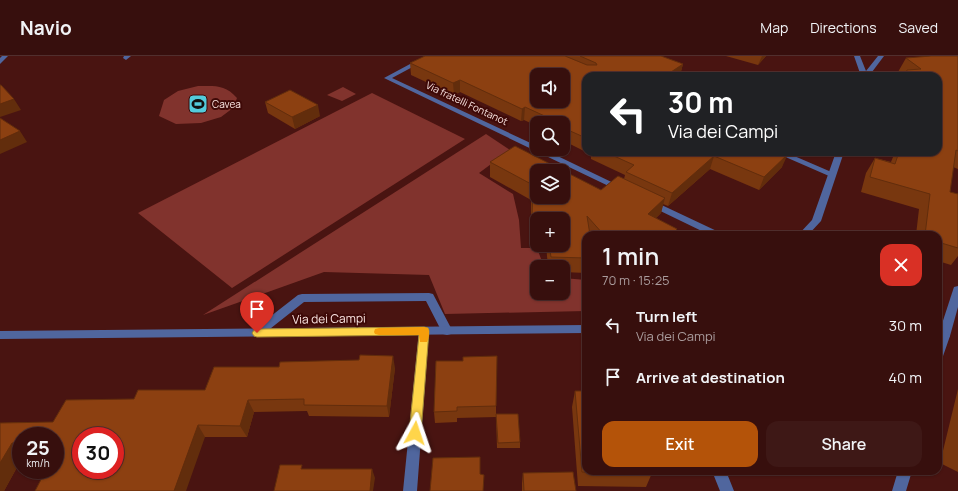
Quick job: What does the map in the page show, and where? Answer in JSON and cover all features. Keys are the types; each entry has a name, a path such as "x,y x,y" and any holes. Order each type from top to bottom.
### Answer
{"street":[{"path":"0,62 5,56"},
{"name":"Via fratelli Fontanot","path":"430,56 387,78 530,146"},
{"path":"857,56 863,72"},
{"path":"868,72 881,56"},
{"name":"Via fratelli Fontanot","path":"552,156 628,192"},
{"path":"788,156 832,174"},
{"path":"807,231 816,221 839,156"},
{"path":"641,199 709,231"},
{"path":"942,332 958,290"},
{"path":"257,333 302,298 429,297 447,331"},
{"name":"Via dei Campi","path":"0,335 582,329"},
{"path":"410,491 424,331"},
{"path":"721,475 727,491"},
{"path":"899,491 904,475"}],"shaded area":[{"name":"Cavea","path":"198,86 224,88 233,93 237,98 233,108 221,117 201,123 176,124 159,116 164,100 178,91"},
{"path":"343,87 356,94 342,101 327,95"},
{"path":"372,93 465,139 232,288 138,213"},
{"path":"486,134 510,150 479,173 513,194 519,220 521,248 530,248 530,252 538,252 541,260 530,260 530,300 570,300 570,279 582,280 582,311 445,314 429,275 324,272 203,315"}],"building":[{"path":"425,56 565,56 587,65 597,65 596,63 580,56 661,56 683,64 671,72 582,72 582,136 570,131 570,116 545,116 525,107 522,109 460,80 453,83 410,63"},
{"path":"958,56 958,151 956,150 950,192 958,194 958,248 942,243 942,231 925,231 930,194 870,177 875,158 895,164 898,156 942,156 942,72 906,72 907,70 921,69 906,58"},
{"path":"1,85 14,99 0,104"},
{"path":"290,90 318,105 292,117 265,102"},
{"path":"0,118 20,131 0,140"},
{"path":"515,146 530,154 530,156 535,156 550,164 530,164 530,183 490,162"},
{"path":"614,156 714,156 672,193 626,172 634,165"},
{"path":"714,156 786,156 764,177"},
{"path":"570,174 601,190 618,176 665,198 648,214 677,229 675,231 600,231 587,216 589,231 582,231 582,258 551,257 550,252 570,252 570,212 532,212 532,204 570,204"},
{"path":"360,355 393,356 387,406 304,405 304,399 248,400 240,426 198,425 174,491 35,491 41,479 64,479 64,427 12,427 12,443 0,463 0,423 53,422 66,400 134,399 138,390 205,390 214,367 279,367 280,362 359,360"},
{"path":"497,356 496,406 457,407 457,411 434,412 436,361 463,361 463,357"},
{"path":"575,391 582,391 582,472"},
{"path":"496,414 518,414 520,442 498,443"},
{"path":"480,457 480,474 484,475 483,491 430,491 433,458"},
{"path":"280,465 302,465 301,469 372,469 370,491 274,491"},
{"path":"573,472 576,491 524,491 523,473"}],"slow traffic":[{"path":"379,332 424,331 424,339"}],"place":[{"name":"Cavea","path":"198,104"}],"route":[{"path":"257,333 424,331 415,433"}]}
